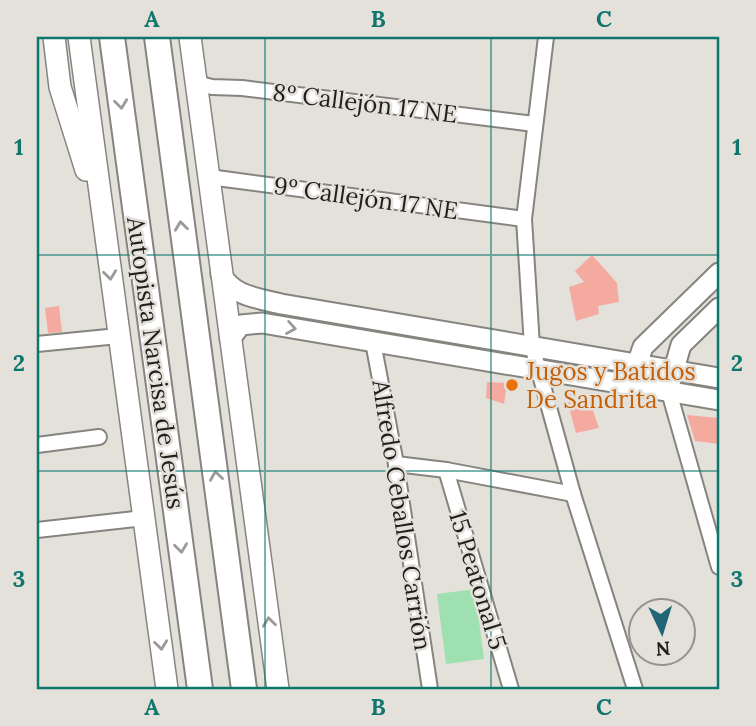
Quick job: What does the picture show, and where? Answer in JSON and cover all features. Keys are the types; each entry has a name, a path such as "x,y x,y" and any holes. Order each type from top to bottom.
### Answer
{"highway":[{"name":"Autopista Narcisa de Jesús","path":"112,37 200,689"},
{"name":"Autopista Narcisa de Jesús","path":"157,37 244,689"}],"main road":[{"path":"54,37 60,87 103,223"},
{"name":"Autopista Narcisa de Jesús","path":"79,37 167,689"},
{"path":"190,37 278,689"}],"street":[{"path":"546,37 524,219 532,346 573,494 635,689"},
{"name":"8º Callejón 17 NE","path":"196,83 534,124"},
{"name":"9º Callejón 17 NE","path":"209,177 524,219"},
{"path":"637,364 643,347 719,273"},
{"path":"221,274 226,283 240,293 281,304 719,378"},
{"path":"719,308 681,345 672,370 669,392 719,567"},
{"path":"230,339 241,326 262,323 719,400"},
{"path":"37,344 118,336"},
{"name":"Alfredo Ceballos Carrión","path":"373,342 396,464 430,689"},
{"path":"37,445 99,437"},
{"path":"396,464 446,470 573,494"},
{"name":"15 Peatonal 5","path":"446,470 511,689"},
{"path":"704,515 719,517"},
{"path":"37,530 144,518"}],"green space":[{"path":"475,589 484,659 446,664 437,594"}],"building":[{"path":"592,255 617,283 619,302 598,306 599,314 576,321 569,287 584,282 575,271"},
{"path":"59,306 62,332 48,333 45,308"},
{"path":"487,382 507,383 504,404 486,398"},
{"path":"565,393 588,396 599,428 576,433"},
{"path":"687,415 719,418 719,444 695,441"}],"place":[{"name":"Jugos y Batidos De Sandrita","path":"512,385"}]}
